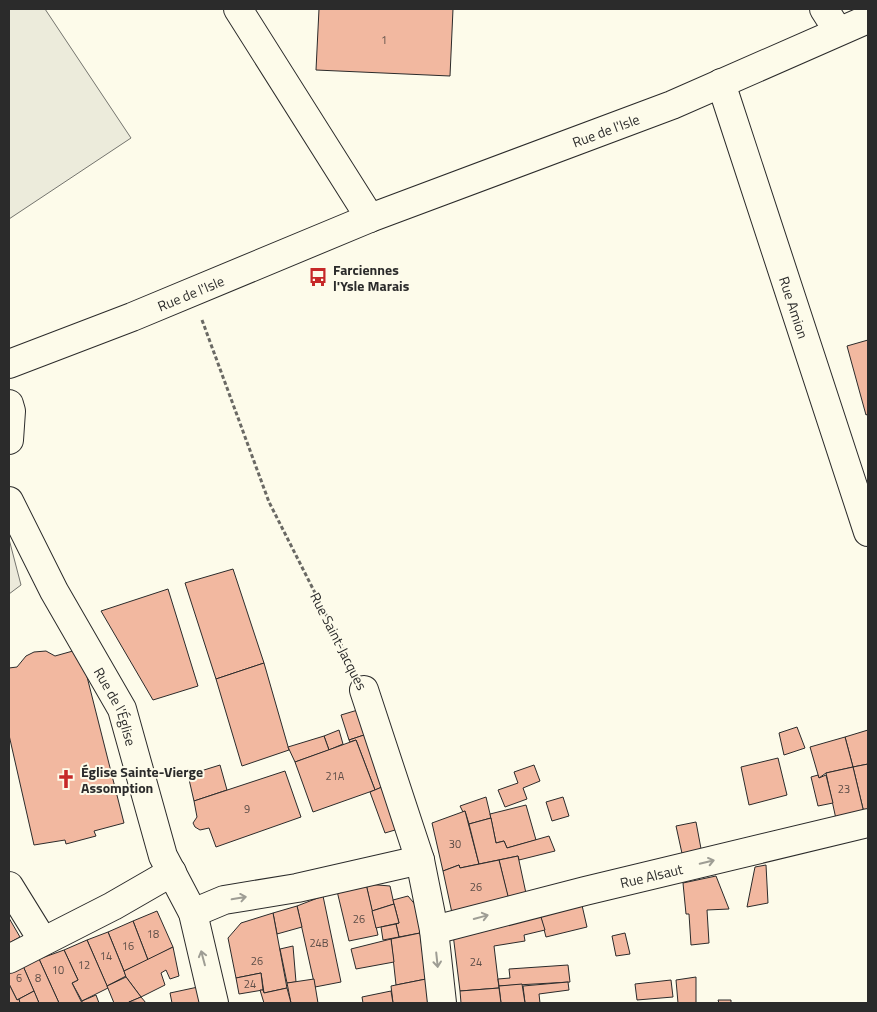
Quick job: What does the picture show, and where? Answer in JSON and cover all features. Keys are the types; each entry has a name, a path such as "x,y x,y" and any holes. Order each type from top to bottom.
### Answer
{"street":[{"path":"238,9 370,218"},
{"name":"Rue de l'Isle","path":"9,364 192,292 370,218 672,105 721,83 831,20 868,19"},
{"name":"Rue Amion","path":"721,83 868,532"},
{"path":"9,404 11,411 9,440"},
{"name":"Rue de l'Église","path":"9,501 54,591 122,708 163,856 193,913 214,1003"},
{"name":"Rue Saint-Jacques","path":"364,690 420,860 434,930 442,1003"},
{"name":"Rue Alsaut","path":"434,930 585,890 868,823"},
{"path":"193,913 224,900 297,888 420,860"},
{"path":"9,959 172,872"},
{"path":"9,886 43,942"}],"path":[{"name":"Rue Saint-Jacques","path":"192,292 269,502 364,690"}],"shaded area":[{"path":"9,9 45,9 131,138 9,219"},
{"path":"9,539 21,585 9,594"}],"building":[{"path":"319,9 453,9 450,76 316,70"},
{"path":"868,340 868,414 866,415 847,346"},
{"path":"233,569 264,663 216,679 185,583"},
{"path":"168,589 198,686 153,700 101,611"},
{"name":"Église Sainte-Vierge Assomption","path":"80,649 124,823 94,831 96,836 66,844 65,840 34,845 9,735 9,668 17,667 26,656 34,652 46,651 55,656"},
{"path":"264,663 289,750 242,766 216,679"},
{"path":"361,709 370,733 349,740 341,715"},
{"path":"797,727 805,748 784,755 779,733"},
{"path":"339,730 343,744 329,750 324,736"},
{"path":"868,730 868,764 853,767 845,737"},
{"path":"370,733 389,784 375,790 356,740 350,742 349,740"},
{"path":"324,736 329,750 295,762 288,747"},
{"path":"845,737 853,767 826,773 819,778 810,747"},
{"path":"356,740 375,790 313,812 295,762"},
{"path":"778,758 787,795 749,805 741,767"},
{"path":"868,764 868,812 864,813 853,767"},
{"path":"220,765 227,790 194,801 188,775"},
{"path":"534,765 540,781 523,788 527,799 505,807 498,790 518,783 514,772"},
{"path":"853,767 864,813 836,819 826,773"},
{"path":"285,771 301,817 216,847 209,828 200,830 195,827 193,823 197,817 194,801"},
{"path":"818,775 819,778 826,775 833,803 818,806 811,777"},
{"path":"389,784 405,827 385,833 370,792"},
{"path":"486,797 491,818 469,824 465,811 463,812 460,806"},
{"path":"563,797 569,816 552,821 546,802"},
{"path":"526,805 536,840 507,848 504,841 496,843 490,814"},
{"path":"465,811 479,864 460,868 459,865 443,871 432,823"},
{"path":"491,818 496,843 504,841 507,848 549,836 555,851 519,860 518,856 479,864 469,824"},
{"path":"696,822 702,854 683,858 676,826"},
{"path":"518,856 527,898 509,902 499,860"},
{"path":"499,860 510,904 452,913 443,871 459,865 460,868"},
{"path":"766,865 768,903 747,907 755,867"},
{"path":"716,876 729,909 707,910 709,943 691,945 689,914 686,914 683,883"},
{"path":"366,884 390,886 394,904 372,911"},
{"path":"366,884 378,935 349,941 337,891"},
{"path":"323,896 341,982 315,987 297,906"},
{"path":"408,896 418,908 420,933 399,937 396,924 399,923 393,900"},
{"path":"581,901 587,927 546,937 540,914"},
{"path":"394,904 399,923 376,928 372,911"},
{"path":"297,906 302,927 277,934 273,913"},
{"path":"157,911 173,947 148,960 133,921"},
{"path":"273,913 287,988 264,993 261,973 236,978 228,938 241,923"},
{"path":"540,914 545,930 524,935 525,941 494,946 499,988 460,991 453,934"},
{"path":"9,918 20,937 9,943"},
{"path":"133,921 148,960 124,971 108,932"},
{"path":"396,924 399,937 383,940 381,927"},
{"path":"108,932 126,976 107,986 87,940"},
{"path":"420,933 426,979 396,985 391,939"},
{"path":"625,933 630,954 616,956 612,936"},
{"path":"391,939 394,962 356,969 351,949"},
{"path":"87,940 108,988 82,1001 72,983 78,980 64,950"},
{"path":"293,946 296,982 287,983 280,949"},
{"path":"173,947 179,976 170,979 166,970 161,973 165,985 141,997 126,977 124,971"},
{"path":"64,950 78,980 72,983 82,1003 59,1003 39,959"},
{"path":"39,959 59,1003 39,1003 23,966"},
{"path":"568,965 570,982 499,986 498,979 510,978 509,969"},
{"path":"23,966 34,991 17,1000 9,984 9,972"},
{"path":"261,973 263,990 239,994 236,978"},
{"path":"126,977 141,997 127,1003 114,1003 107,986"},
{"path":"696,977 696,1003 678,1003 676,980"},
{"path":"314,979 318,1003 291,1003 287,983"},
{"path":"426,979 428,1003 393,1003 391,986"},
{"path":"671,980 673,997 637,1000 635,984"},
{"path":"568,982 569,990 539,994 540,1003 525,1003 523,986"},
{"path":"9,984 17,1000 19,999 20,1003 9,1003"},
{"path":"522,984 525,1003 501,1003 499,986"},
{"path":"198,987 204,1003 172,1003 170,993"},
{"path":"287,988 291,1003 264,1003 260,990 263,990 264,993"},
{"path":"499,988 501,1003 461,1003 460,991"},
{"path":"34,991 39,1003 20,1003 19,999"},
{"path":"391,991 393,1003 363,1003 362,997"},
{"path":"96,995 99,1003 82,1003 82,1001"},
{"path":"141,997 146,1003 129,1002"},
{"path":"718,1000 731,1000 731,1003 719,1003"}],"place":[{"name":"Farciennes l'Ysle Marais","path":"318,277"},
{"name":"Église Sainte-Vierge Assomption","path":"66,779"}]}
